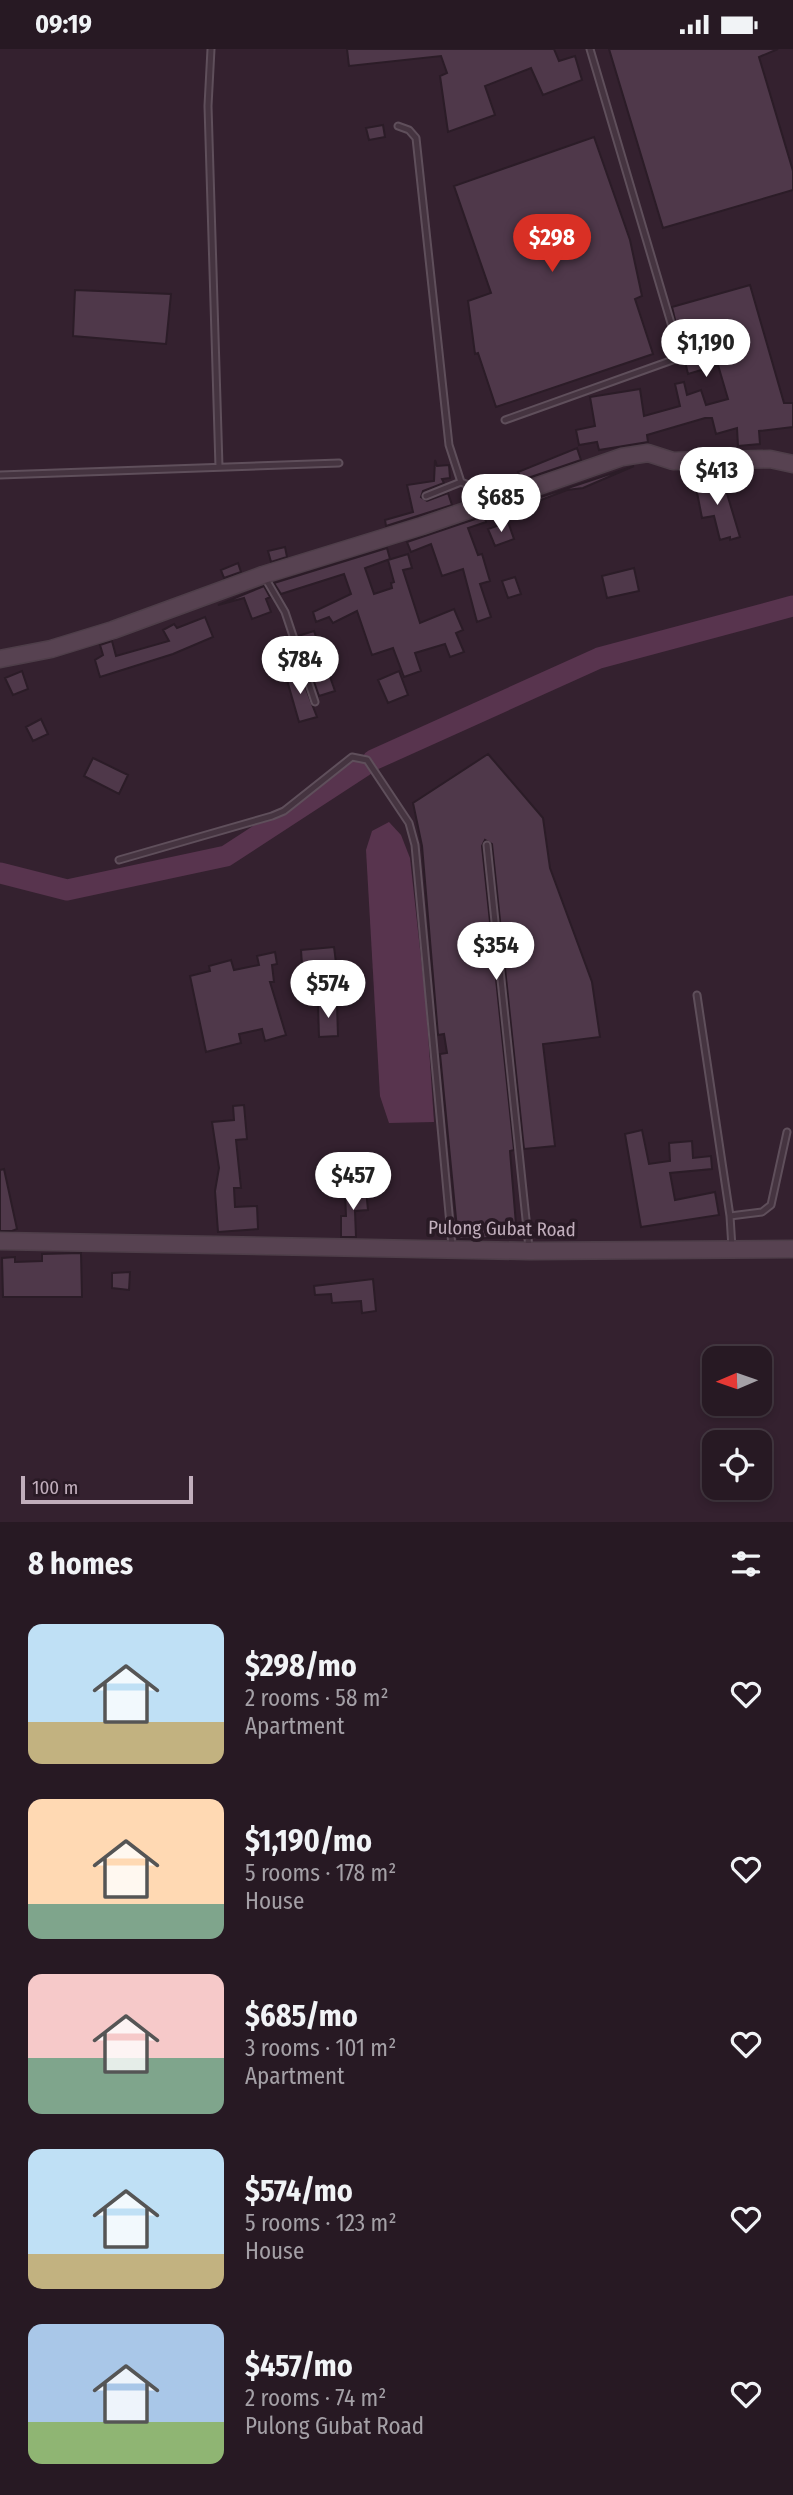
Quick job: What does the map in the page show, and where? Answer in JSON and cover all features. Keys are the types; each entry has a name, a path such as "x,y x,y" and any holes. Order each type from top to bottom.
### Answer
{"street":[{"path":"0,659 51,649 113,630 263,575 610,461 648,453 673,461 769,459 793,464"},
{"name":"Pulong Gubat Road","path":"0,1241 529,1251 793,1249"}],"lane":[{"path":"211,49 208,106 219,467"},
{"path":"505,420 681,357 590,49"},
{"path":"398,126 409,130 416,138 449,445 461,482"},
{"path":"0,475 339,463"},
{"path":"426,496 461,482 475,488 484,504"},
{"path":"263,575 285,612 315,702"},
{"path":"119,860 272,816 284,811 352,757 367,760 409,823 415,845 452,1249"},
{"path":"487,845 529,1251"},
{"path":"697,995 730,1216 732,1248"},
{"path":"730,1216 762,1212 771,1205 787,1132"}],"shaded area":[{"path":"389,822 401,835 410,858 426,1004 434,1122 389,1123 380,1096 366,850 372,831"}],"building":[{"path":"347,49 554,49 559,61 575,56 582,80 543,95 531,68 485,86 495,115 448,132 440,76 447,73 441,56 349,66"},
{"path":"609,49 778,49 759,57 793,171 793,190 663,228"},
{"path":"383,125 385,137 369,140 366,128"},
{"path":"594,137 630,240 642,296 635,299 653,354 496,407 478,353 475,354 468,301 491,293 454,186"},
{"path":"750,285 784,403 793,403 793,427 759,431 760,444 738,446 737,428 716,434 712,418 705,418 647,435 648,442 599,450 597,442 579,445 576,430 595,426 590,397 640,389 644,416 680,406 675,384 684,382 687,395 701,390 706,405 728,399 718,365 688,374 672,307"},
{"path":"75,290 171,294 166,344 73,336"},
{"path":"577,448 581,460 522,480 518,472"},
{"path":"435,460 437,466 449,465 450,478 442,479 444,483 423,491 421,497 427,501 448,493 452,505 386,526 385,520 413,512 407,485 434,481"},
{"path":"634,466 583,488 567,490 504,514 502,510"},
{"path":"495,477 498,489 486,493 482,482"},
{"path":"722,477 740,537 730,540 730,537 720,540 714,516 702,518 695,482"},
{"path":"484,516 486,522 468,528 478,555 482,554 490,581 480,584 491,617 477,622 463,569 442,576 431,544 411,552 407,542"},
{"path":"508,522 514,539 495,546 488,529"},
{"path":"285,547 287,557 271,562 268,551"},
{"path":"387,548 390,559 365,568 374,594 392,588 391,583 394,582 388,560 408,554 412,568 403,570 420,623 454,609 463,630 456,633 464,652 450,657 445,644 415,653 421,671 404,677 393,648 372,655 357,611 333,623 329,617 316,622 313,612 351,594 344,574 281,594 274,583"},
{"path":"238,563 241,572 224,578 221,570"},
{"path":"634,568 639,591 607,598 602,576"},
{"path":"515,577 521,594 508,598 502,581"},
{"path":"264,586 270,597 266,599 271,612 252,619 244,598 218,605"},
{"path":"205,617 213,637 173,654 100,677 95,660 103,655 100,645 112,641 116,656 169,641 163,630 174,624 177,628"},
{"path":"314,631 335,691 319,696 298,636"},
{"path":"298,668 317,717 299,722 285,673"},
{"path":"22,671 28,689 13,695 5,678"},
{"path":"399,671 408,695 388,703 378,680"},
{"path":"41,719 48,734 33,741 26,727"},
{"path":"488,754 543,818 550,868 592,982 600,1037 543,1044 555,1146 524,1149 492,844 485,840 482,846 514,1150 510,1151 517,1237 458,1239 440,1054 447,1053 444,1034 438,1035 422,846 413,803"},
{"path":"93,758 128,775 119,794 84,776"},
{"path":"334,947 339,987 323,988 322,978 303,979 301,950"},
{"path":"275,952 277,964 272,965 274,982 270,982 286,1035 265,1041 262,1029 239,1034 241,1043 206,1052 190,976 210,971 209,966 231,960 234,970 259,965 257,956"},
{"path":"337,1004 338,1036 319,1037 318,1005"},
{"path":"244,1105 247,1139 236,1140 241,1188 234,1188 235,1207 257,1206 258,1229 218,1232 215,1191 219,1168 212,1122 234,1120 233,1106"},
{"path":"642,1130 649,1164 670,1161 669,1143 692,1141 693,1158 711,1156 712,1169 670,1173 675,1200 715,1192 719,1215 641,1227 625,1134"},
{"path":"4,1169 17,1229 12,1231 0,1231 0,1170"},
{"path":"366,1190 368,1210 355,1211 356,1237 341,1237 341,1216 346,1216 345,1192"},
{"path":"81,1253 82,1297 3,1297 2,1258 15,1257 15,1262 42,1261 42,1254"},
{"path":"130,1272 129,1290 112,1288 112,1273"},
{"path":"373,1279 376,1311 362,1313 361,1301 332,1303 331,1294 315,1295 314,1286"}],"waterway":[{"path":"373,760 599,658 793,606"},
{"path":"0,873 67,890 226,856 364,766"}]}
